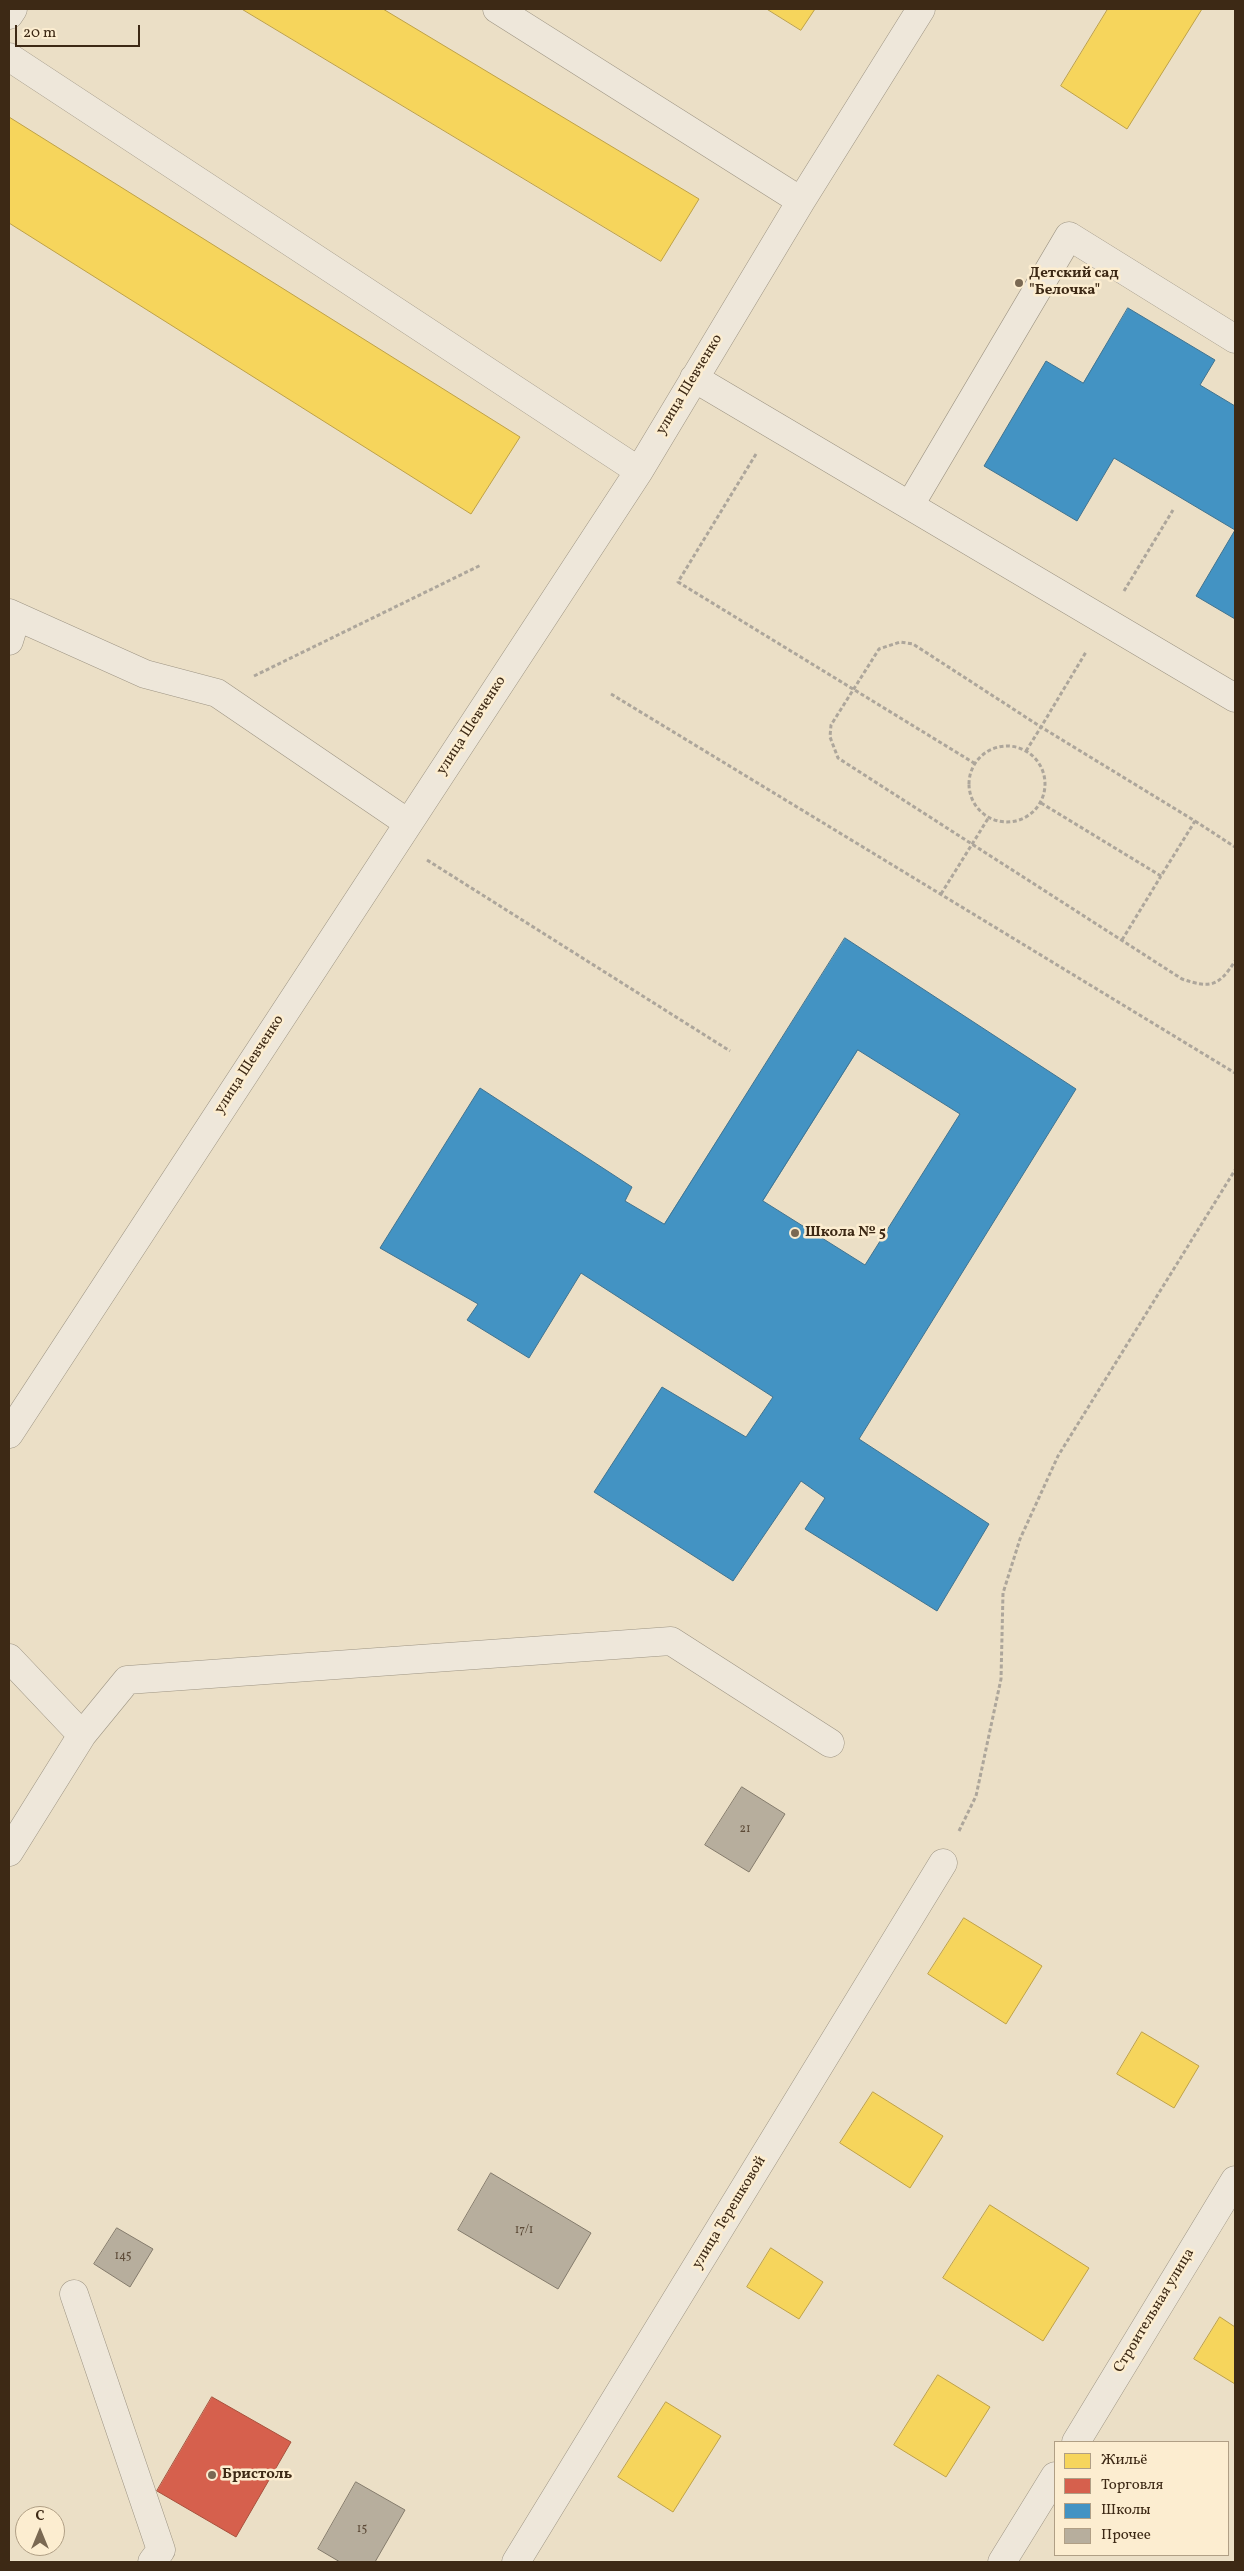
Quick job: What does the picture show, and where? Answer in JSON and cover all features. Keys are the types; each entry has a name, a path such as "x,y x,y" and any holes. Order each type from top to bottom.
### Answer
{"street":[{"path":"9,15 12,9"},
{"path":"497,9 801,201"},
{"name":"улица Шевченко","path":"9,1434 638,471 801,201 921,9"},
{"path":"9,57 638,471"},
{"path":"910,505 1070,236 1235,339"},
{"path":"694,378 1235,698"},
{"path":"11,624 146,674 217,693 402,832"},
{"path":"9,1852 82,1735 127,1680 671,1641 830,1743"},
{"path":"9,1658 82,1735"},
{"name":"улица Терешковой","path":"516,2562 943,1864"},
{"name":"Строительная улица","path":"1077,2441 1235,2180"},
{"path":"74,2294 161,2550 152,2562"},
{"path":"1002,2562 1054,2478"}],"path":[{"path":"774,425 678,582 974,763"},
{"path":"1026,751 1173,510"},
{"path":"217,693 482,564"},
{"path":"1235,847 1041,727 913,644 900,642 879,649 831,725 830,737 838,758 1182,979 1196,984 1209,985 1223,979 1235,961"},
{"path":"611,694 1235,1073"},
{"path":"1002,745 1020,747 1026,751 1034,756 1043,770 1046,787 1041,803 1029,816 1012,822 995,821 980,812 970,797 968,780 974,763 986,751 1002,745"},
{"path":"1041,803 1161,876"},
{"path":"941,894 989,817"},
{"path":"1122,940 1195,821"},
{"path":"402,832 730,1051"},
{"path":"943,1864 976,1796 1001,1679 1003,1593 1020,1539 1058,1456 1235,1170"}],"building: Жильё":[{"path":"242,9 383,9 699,199 661,261"},
{"path":"767,9 815,9 801,30"},
{"path":"1108,9 1202,9 1127,129 1061,86"},
{"path":"9,117 520,437 471,514 9,223"},
{"path":"964,1918 1042,1966 1006,2024 928,1974"},
{"path":"1142,2032 1199,2066 1174,2108 1117,2074"},
{"path":"873,2092 943,2136 910,2188 840,2143"},
{"path":"990,2205 1089,2268 1043,2341 943,2278"},
{"path":"771,2248 823,2282 799,2319 747,2287"},
{"path":"1220,2317 1235,2327 1235,2384 1194,2359"},
{"path":"938,2375 990,2407 946,2477 894,2445"},
{"path":"666,2402 721,2436 673,2512 618,2477"}],"building: Торговля":[{"path":"212,2397 291,2442 236,2537 157,2491"}],"building: Школы":[{"path":"1128,308 1215,360 1200,385 1235,406 1235,530 1114,458 1077,521 984,466 1046,361 1083,383"},
{"path":"1235,530 1235,619 1196,596"},
{"path":"845,938 1076,1089 859,1439 989,1524 937,1611 805,1529 825,1498 801,1481 733,1581 594,1492 662,1387 746,1437 773,1397 581,1273 529,1358 467,1320 478,1304 380,1248 480,1088 632,1187 625,1201 664,1224","holes":["858,1050 960,1114 865,1265 763,1201"]}],"building: Прочее":[{"path":"742,1787 785,1814 749,1872 705,1845"},
{"path":"491,2173 591,2233 558,2289 458,2230"},
{"path":"117,2228 153,2249 130,2287 94,2264"},
{"path":"356,2482 405,2510 375,2562 340,2562 318,2549"}],"place":[{"name":"Детский сад \"Белочка\"","path":"1019,283"},
{"name":"Школа № 5","path":"795,1233"},
{"name":"Бристоль","path":"212,2475"}]}
